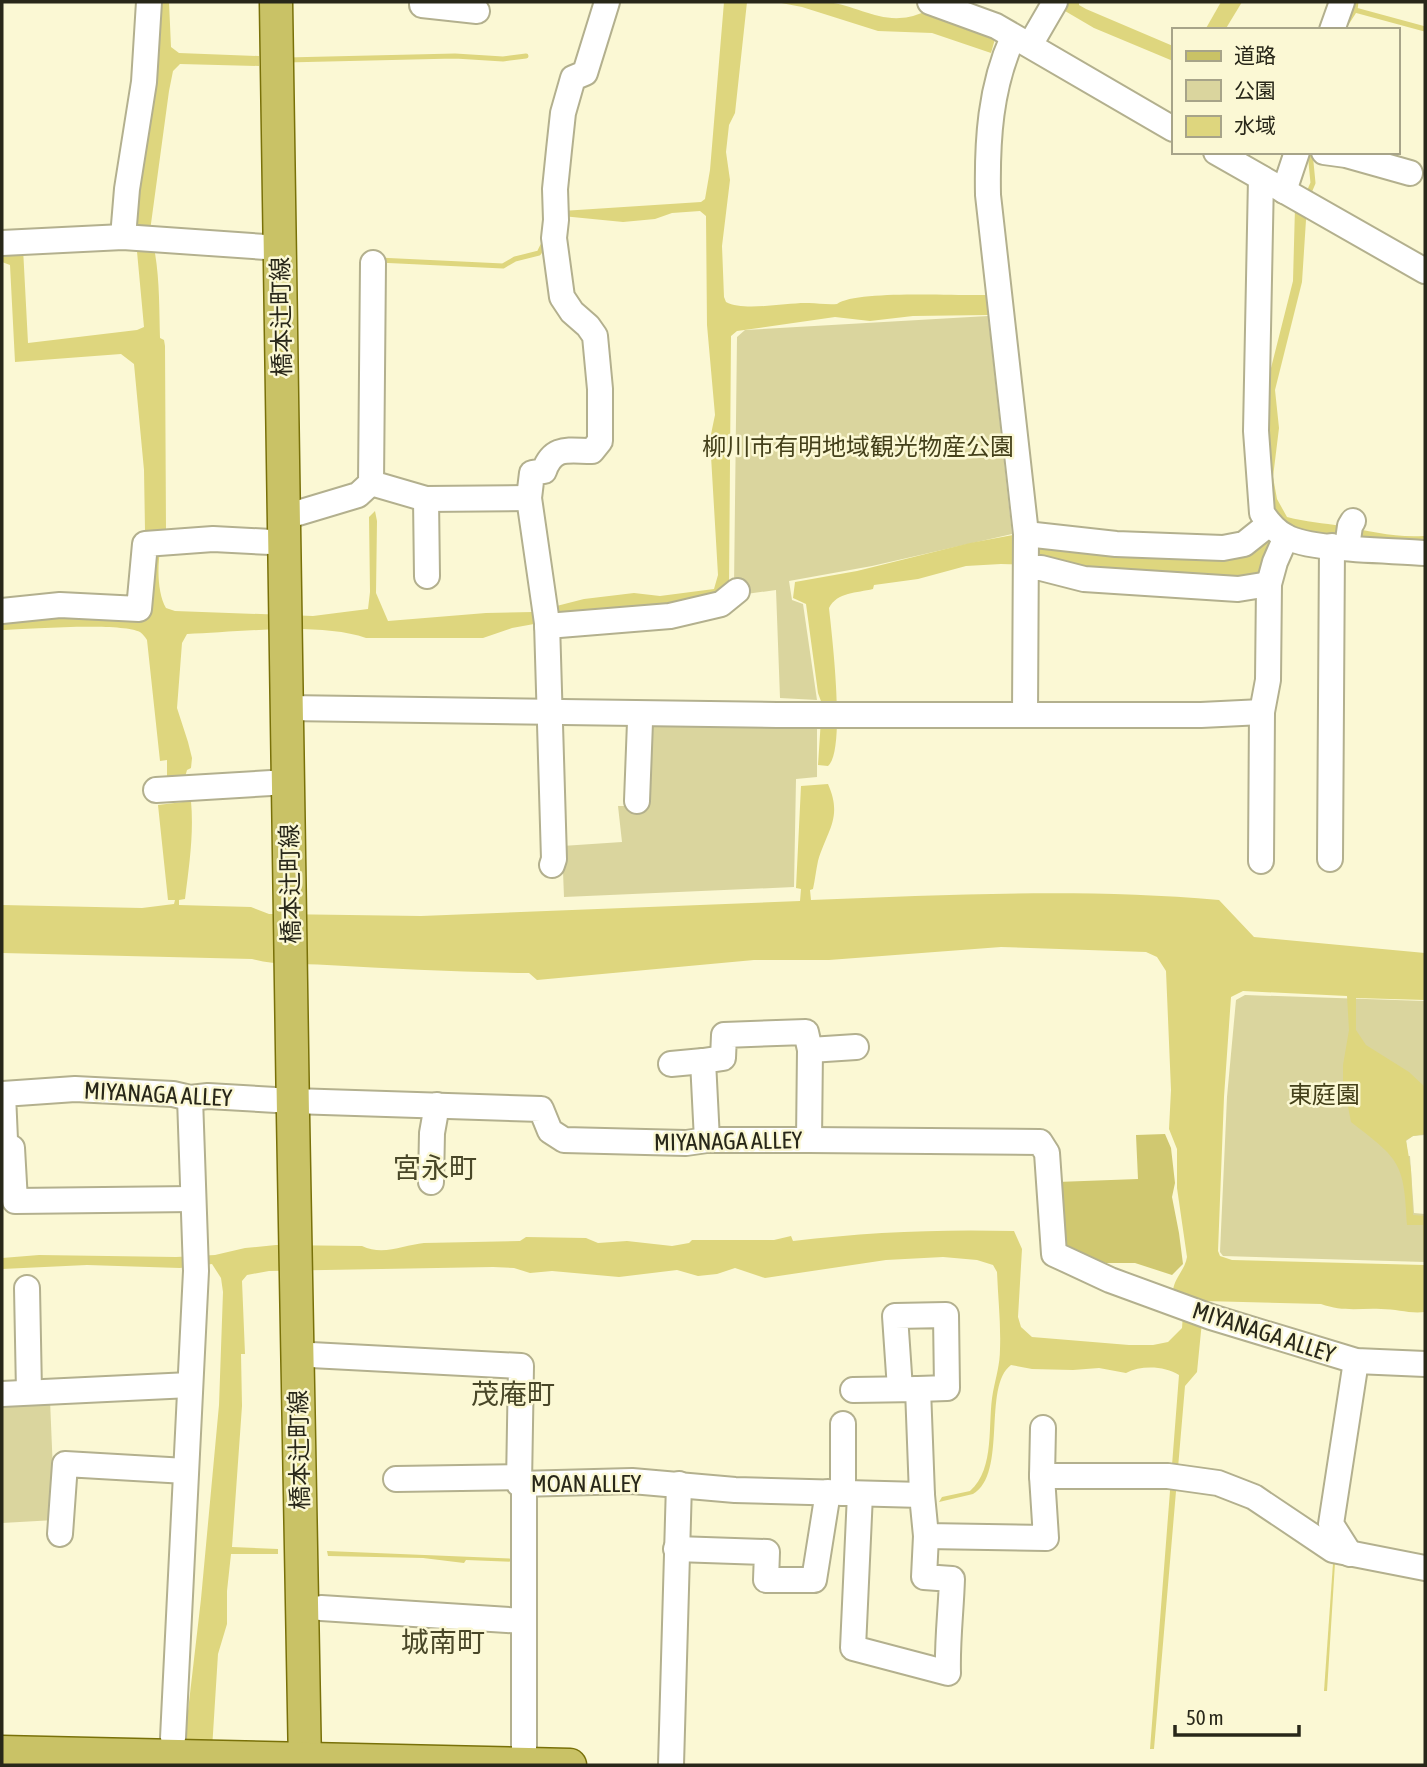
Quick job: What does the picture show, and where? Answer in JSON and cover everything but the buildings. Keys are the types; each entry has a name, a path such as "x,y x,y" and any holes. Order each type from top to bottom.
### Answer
{"main road":[{"name":"橋本辻町線","path":"276,2 305,1762"},
{"path":"2,1752 178,1747 217,1757 305,1762 570,1765"}],"street":[{"path":"137,238 127,189 144,82 149,2"},
{"path":"422,2 422,5 477,11"},
{"path":"552,865 554,859 546,619 529,498 532,473 544,471 553,454 562,451 592,451 600,441 600,390 595,336 562,297 554,238 555,189 564,113 573,78 585,73 607,2"},
{"path":"930,2 976,18 1021,41 1172,128"},
{"path":"1025,714 1026,534 988,195 987,157 994,96 1003,59 1055,2"},
{"path":"1333,28 1342,2"},
{"path":"1219,154 1425,271"},
{"path":"1297,154 1299,199"},
{"path":"1339,154 1410,173"},
{"path":"1261,178 1256,431 1262,513 1277,531 1275,562 1269,584 1268,680 1262,712 1261,861"},
{"path":"2,243 137,238 280,248"},
{"path":"298,513 358,495 371,483 373,263"},
{"path":"371,483 426,499 529,498"},
{"path":"426,499 427,576"},
{"path":"1026,534 1116,544 1223,548 1244,544 1277,531 1346,537 1425,553"},
{"path":"1330,859 1346,537"},
{"path":"2,611 60,605 139,609 145,544 213,539 271,542"},
{"path":"1027,568 1041,568 1084,579 1238,589 1269,584"},
{"path":"546,619 670,616 721,604 737,591"},
{"path":"287,708 829,715 1201,715 1262,712"},
{"path":"637,801 640,722"},
{"path":"156,790 288,782"},
{"path":"671,1065 723,1058 724,1035 806,1032 810,1051 809,1140"},
{"path":"810,1051 856,1047"},
{"path":"703,1061 707,1140"},
{"name":"MIYANAGA ALLEY","path":"3,1156 2,1094 75,1089 173,1094 190,1098 208,1096 541,1109 550,1131 564,1140 686,1143 707,1140 1040,1142 1047,1153 1054,1254 1110,1280 1211,1317 1356,1361 1425,1364"},
{"path":"178,1747 186,1471 196,1271 190,1098"},
{"path":"431,1182 432,1132 437,1105"},
{"name":"MIYANAGA ALLEY","path":"3,1156 12,1148 15,1201 193,1199"},
{"path":"27,1288 29,1392"},
{"name":"MOAN ALLEY","path":"311,1355 522,1366 522,1481 632,1481 735,1490 922,1495"},
{"path":"1350,1553 1331,1524 1356,1361"},
{"path":"2,1394 190,1385"},
{"path":"843,1424 853,1648 948,1673 947,1634 952,1579 924,1577 926,1536 909,1389 853,1390"},
{"path":"926,1536 1046,1538 1042,1476 1043,1428"},
{"path":"60,1534 65,1464 186,1471"},
{"path":"1042,1476 1168,1476 1218,1483 1254,1497 1333,1550 1425,1568"},
{"path":"396,1479 522,1481 524,1765"},
{"path":"671,1765 679,1484"},
{"path":"676,1549 767,1552 766,1580 814,1580 844,1493"},
{"path":"321,1608 524,1621"}],"green space":[{"name":"柳川市有明地域観光物産公園","path":"988,316 1012,534 872,566 789,581 792,600 803,604 817,700 780,698 776,590 739,595 734,586 737,337 745,330"},
{"path":"643,726 817,727 817,777 796,779 794,887 564,897 562,846 622,842 618,806 640,806"},
{"name":"東庭園","path":"1245,995 1425,1001 1425,1135 1413,1136 1406,1141 1410,1156 1414,1213 1425,1214 1425,1262 1223,1256 1220,1252 1227,1097 1236,1000"},
{"path":"50,1400 55,1520 2,1523 2,1402"}],"shaded area":[{"path":"1165,1134 1171,1148 1175,1183 1172,1197 1183,1264 1172,1275 1135,1263 1106,1263 1073,1253 1062,1243 1057,1182 1138,1179 1136,1135"}],"water":[{"path":"154,2 169,2 171,47 179,53 259,56 259,66 180,64 173,71 169,91 150,231 157,271 160,338 164,340 165,346 166,530 159,569 160,590 166,608 175,611 313,616 368,609 369,517 375,511 376,593 388,621 533,612 584,599 634,593 660,596 714,589 718,575 710,439 715,415 707,325 706,216 700,211 672,213 655,219 623,222 562,216 562,211 701,202 705,199 710,170 724,2 747,2 735,113 729,125 726,152 730,180 722,246 726,302 744,306 837,304 885,295 986,295 988,315 913,316 870,321 835,317 737,331 731,336 729,590 714,602 556,620 512,628 483,638 366,638 326,630 302,629 187,634 182,643 177,708 192,758 191,768 187,770 185,777 167,777 167,760 160,761 147,640 140,632 114,627 2,630 2,618 75,615 127,617 151,539 145,530 144,470 134,364 121,354 15,362 10,265 2,262 2,249 23,248 28,343 144,327 135,230"},
{"path":"776,2 827,2 874,15 898,18 924,12 995,39 991,53 932,33 878,31 802,7"},
{"path":"1062,2 1079,2 1079,5 1086,9 1172,46 1172,61 1094,28 1065,11 1062,12"},
{"path":"1221,2 1242,2 1226,28 1206,28"},
{"path":"1295,207 1307,213 1302,282 1275,390 1279,428 1273,477 1277,499 1287,517 1294,519 1403,536 1424,536 1425,529 1425,548 1289,532 1268,501 1268,380 1293,281"},
{"path":"1277,534 1257,582 1046,565 1001,564 966,566 918,579 874,585 873,589 842,596 829,608 835,666 836,739 828,766 818,765 822,704 818,693 806,604 793,598 795,582 857,571 1013,535 1063,543"},
{"path":"828,784 834,806 832,824 818,861 813,889 810,890 811,900 1066,893 1219,900 1254,937 1425,953 1425,1000 1356,998 1356,1030 1366,1045 1409,1072 1425,1087 1425,1134 1406,1140 1411,1170 1413,1215 1425,1216 1425,1312 1344,1309 1321,1304 1204,1301 1197,1372 1185,1386 1154,1749 1150,1749 1179,1375 1153,1368 1126,1373 1099,1368 1032,1369 1011,1365 1002,1376 998,1391 993,1450 990,1468 983,1484 973,1494 939,1502 942,1497 970,1491 984,1470 1000,1340 997,1272 993,1265 977,1260 943,1257 886,1260 765,1278 735,1268 698,1276 677,1270 619,1277 552,1271 530,1273 514,1268 493,1267 269,1271 247,1275 242,1281 245,1354 241,1354 242,1406 232,1547 278,1549 278,1554 231,1554 227,1624 218,1654 211,1765 185,1765 186,1728 219,1405 223,1292 221,1278 212,1264 180,1268 87,1265 2,1269 2,1258 39,1255 176,1257 215,1255 276,1245 362,1246 386,1250 424,1243 520,1241 526,1237 586,1238 598,1243 627,1241 672,1246 692,1240 774,1240 791,1236 793,1241 903,1232 1014,1231 1022,1249 1018,1317 1021,1327 1032,1337 1129,1345 1168,1342 1182,1328 1184,1301 1173,1291 1187,1257 1177,1188 1177,1149 1169,1129 1171,1090 1166,971 1157,957 1146,952 1001,947 829,960 754,960 537,980 529,973 280,963 252,959 2,953 2,905 142,908 174,904 175,900 168,900 158,805 191,801 188,875 185,899 179,900 179,905 251,907 269,914 421,916 800,901 801,889 796,888 801,786","holes":["1243,991 1347,996 1349,1030 1343,1081 1351,1122 1380,1145 1396,1164 1404,1188 1407,1225 1423,1225 1424,1265 1232,1260 1220,1256 1218,1251 1224,1097 1231,997"]},
{"path":"327,1551 520,1559 520,1562 466,1560 464,1563 423,1558 328,1556"},
{"path":"1333,1563 1327,1691 1324,1691"}],"waterway":[{"path":"1346,24 1355,10 1356,2"},
{"path":"1355,10 1425,29"},
{"path":"286,60 455,56 503,59 526,56"},
{"path":"1307,197 1313,183 1310,154"},
{"path":"378,260 503,266 515,259 539,253 544,243"}],"district":[{"name":"宮永町","path":"435,1168"},
{"name":"茂庵町","path":"513,1394"},
{"name":"城南町","path":"443,1642"}]}
